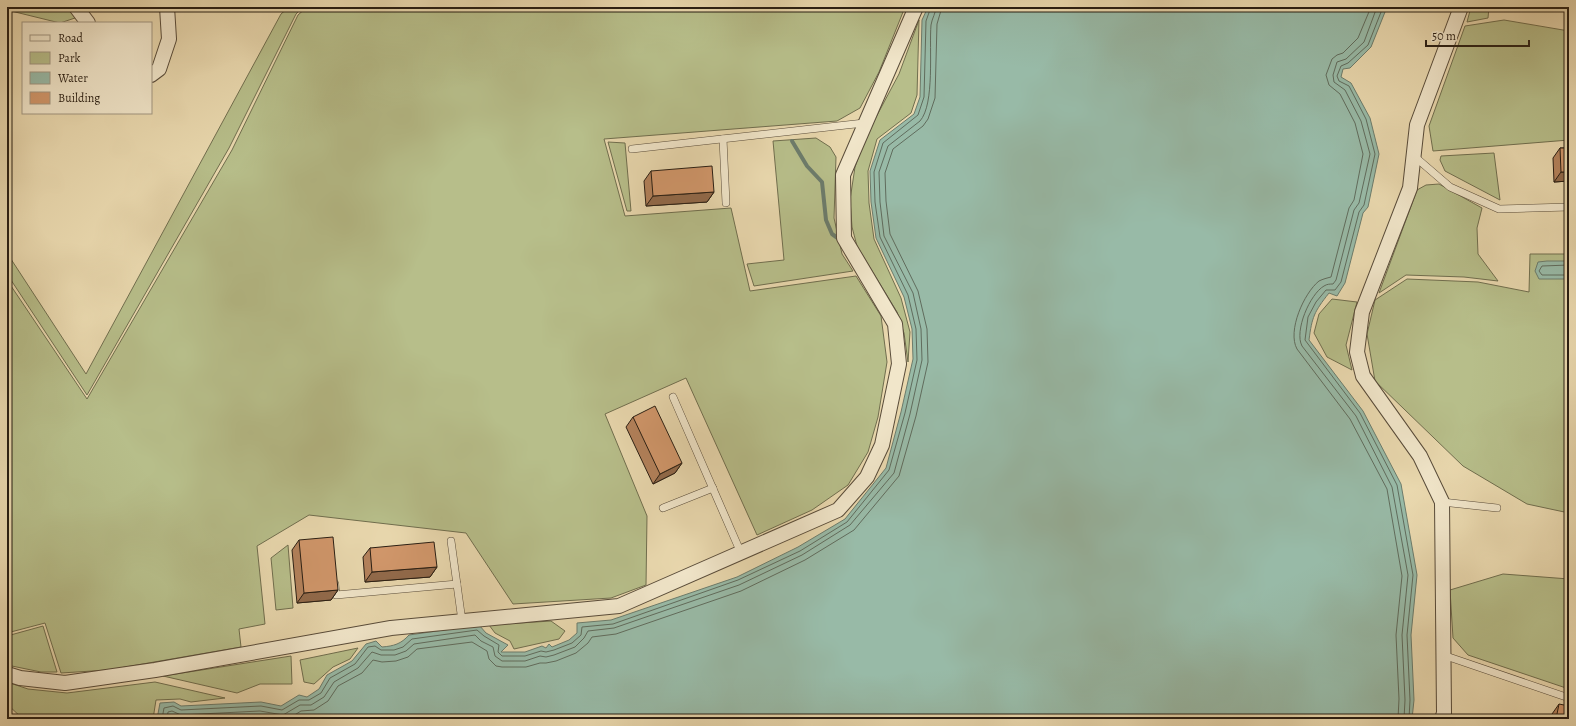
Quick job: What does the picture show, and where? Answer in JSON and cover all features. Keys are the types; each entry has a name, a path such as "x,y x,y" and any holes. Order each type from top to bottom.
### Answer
{"street":[{"path":"76,7 87,22"},
{"path":"152,75 159,70 169,39 167,7"},
{"path":"7,674 20,678 65,683 156,670 391,628 619,606 838,510 868,477 882,445 899,364 895,324 844,238 843,175 864,123 916,7"},
{"path":"1442,719 1444,713 1442,502 1420,456 1363,376 1357,352 1362,312 1410,188 1417,125 1461,7"}],"lane":[{"path":"632,149 864,123"},
{"path":"722,139 726,203"},
{"path":"1414,156 1450,187 1498,209 1569,206"},
{"path":"673,397 740,553"},
{"path":"663,508 712,488"},
{"path":"1442,502 1497,508"},
{"path":"451,541 462,621"},
{"path":"334,573 336,595 457,584"},
{"path":"1443,655 1569,698"}],"green space":[{"path":"7,7 81,7 78,17 63,22 56,22 7,10"},
{"path":"289,7 303,7 296,14 229,148 87,395 7,274 7,253 86,374 281,14"},
{"path":"307,7 905,7 879,72 860,108 837,121 604,139 625,216 731,208 750,291 856,276 881,316 887,362 878,417 868,452 848,485 812,510 757,535 686,378 605,414 647,516 646,585 611,598 513,604 466,533 309,515 257,546 265,624 239,629 241,647 108,670 61,673 45,623 7,633 7,280 87,399 232,150 298,15"},
{"path":"1471,7 1489,7 1488,18 1467,22"},
{"path":"919,20 917,95 911,113 877,139 868,171 869,203 874,239 901,298 910,332 908,362 904,333 897,312 857,246 852,227 850,200 855,167 866,136 899,74"},
{"path":"1504,20 1569,31 1569,140 1433,151 1429,126 1465,26"},
{"path":"816,138 830,147 836,157 834,218 842,254 853,271 754,286 747,264 784,260 773,141"},
{"path":"608,142 625,143 631,211 627,211"},
{"path":"1494,153 1500,200 1445,171 1440,160 1441,156"},
{"path":"1439,184 1482,208 1477,228 1478,254 1498,281 1464,277 1406,275 1379,293 1417,190 1426,185"},
{"path":"1530,254 1569,254 1569,513 1527,504 1463,466 1375,381 1367,334 1375,300 1407,279 1478,282 1529,292"},
{"path":"1332,299 1357,302 1346,345 1352,370 1327,357 1314,333 1319,314"},
{"path":"288,545 293,608 276,610 271,558"},
{"path":"1503,574 1569,579 1569,689 1468,655 1453,638 1450,590"},
{"path":"551,621 565,631 559,639 514,649 510,641 495,633 489,625"},
{"path":"43,626 57,672 41,672 7,665 7,636"},
{"path":"358,648 350,659 333,667 314,684 304,682 300,660"},
{"path":"291,656 292,684 260,684 237,693 163,676"},
{"path":"7,682 28,689 67,693 155,682 225,698 191,702 180,699 156,700 153,719 23,719 7,704"}],"water":[{"path":"928,7 1387,7 1371,47 1350,68 1343,69 1341,77 1351,83 1370,118 1379,154 1368,207 1363,213 1345,283 1337,296 1329,293 1320,305 1314,315 1309,340 1363,411 1401,484 1417,575 1411,635 1414,700 1412,719 157,719 160,703 174,702 181,706 261,702 281,706 299,695 307,697 319,689 327,675 352,661 366,644 376,641 382,647 390,646 397,644 409,635 479,625 486,633 508,645 501,652 525,652 542,646 546,648 549,644 552,647 569,640 577,633 577,623 611,620 737,577 798,547 845,519 886,468 913,359 912,329 904,297 876,238 871,202 870,171 880,140 914,114 920,97 922,20"},
{"path":"1569,261 1569,279 1539,279 1535,271 1538,262"}],"building":[{"path":"1560,148 1569,148 1569,172 1561,172"},
{"path":"712,166 714,192 653,196 651,171"},
{"path":"655,406 682,463 660,474 633,417"},
{"path":"333,537 338,590 304,593 299,540"},
{"path":"434,542 437,567 372,572 370,548"},
{"path":"1559,704 1569,706 1569,719 1556,719"}],"waterway":[{"path":"792,141 807,166 822,182 826,220 832,234 839,239"}]}
